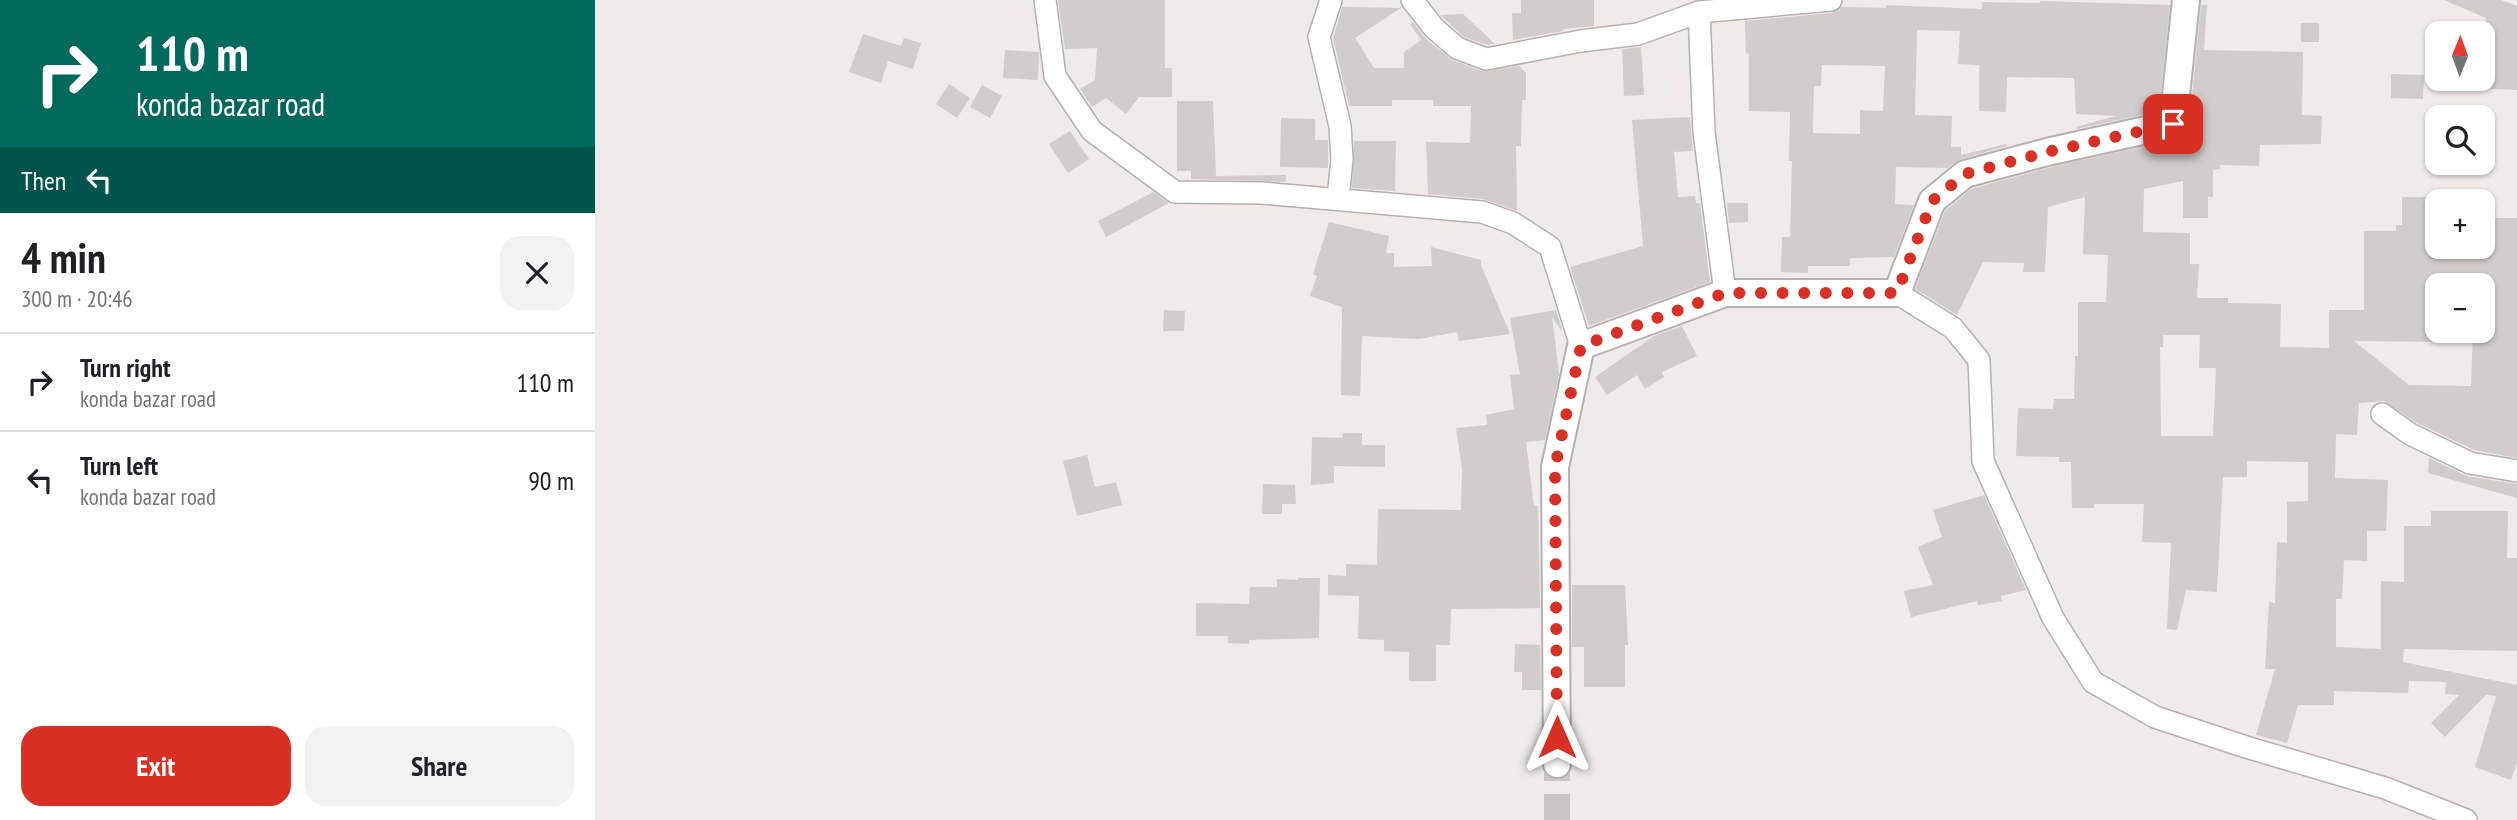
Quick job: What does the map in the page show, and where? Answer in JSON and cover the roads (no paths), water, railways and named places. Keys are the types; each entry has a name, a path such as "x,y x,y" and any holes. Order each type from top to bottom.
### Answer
{"street":[{"path":"1045,0 1055,76 1084,120 1092,131 1175,192 1262,193 1482,212 1513,223 1550,247 1581,346 1555,467 1557,764"},
{"path":"1331,0 1319,37 1340,126 1342,159 1338,199"},
{"path":"1412,0 1434,28 1457,48 1486,59 1581,41 1638,34 1699,12 1831,0"},
{"path":"1897,293 1932,201 1965,174 2047,152 2173,124 2186,0"},
{"path":"1699,12 1704,132 1725,293"},
{"path":"1581,346 1725,293 1897,293 1953,328 1979,360 1983,461 2053,618 2093,682 2155,717 2385,788 2466,820"},
{"path":"2382,414 2410,434 2470,463 2517,471"}],"tunnel":[{"path":"1557,764 1557,820"}]}
